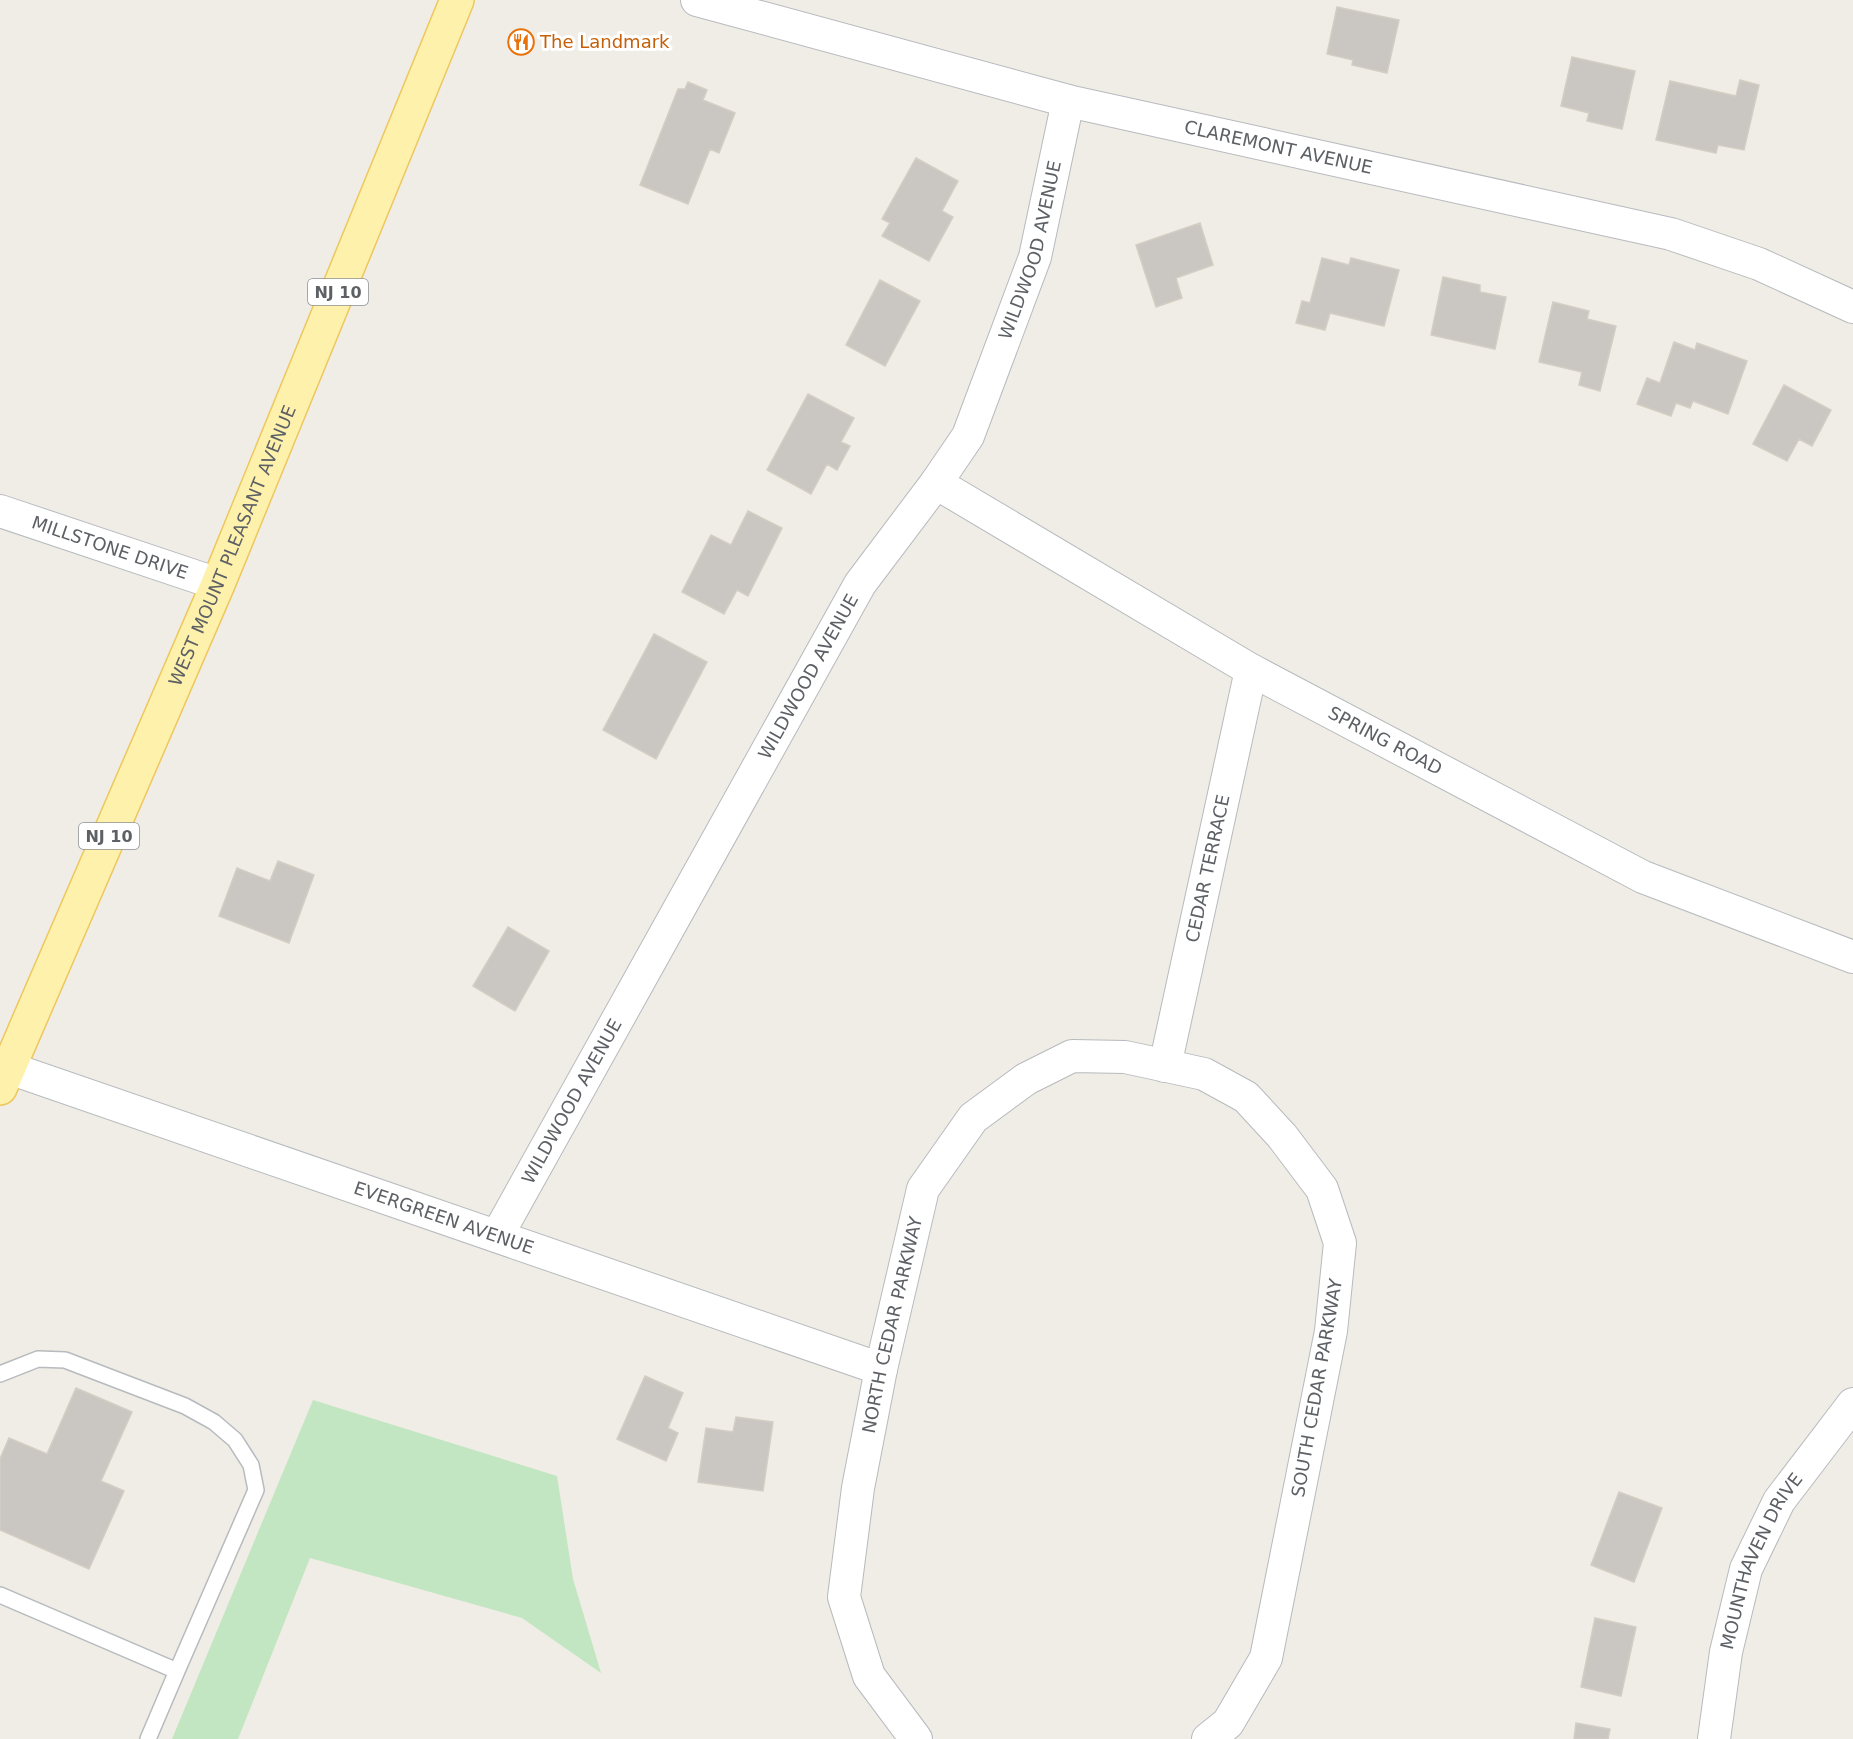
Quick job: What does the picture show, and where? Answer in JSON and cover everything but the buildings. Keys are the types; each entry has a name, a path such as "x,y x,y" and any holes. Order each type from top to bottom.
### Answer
{"main road":[{"name":"WEST MOUNT PLEASANT AVENUE","path":"4,1078 218,584 457,0"}],"street":[{"name":"CLAREMONT AVENUE","path":"697,0 1068,101 1671,234 1759,264 1853,307"},
{"name":"WILDWOOD AVENUE","path":"497,1236 860,584 936,483 968,436 1035,257 1068,101"},
{"name":"SPRING ROAD","path":"936,483 1251,670 1643,877 1853,957"},
{"name":"MILLSTONE DRIVE","path":"0,511 218,584"},
{"name":"CEDAR TERRACE","path":"1165,1066 1251,670"},
{"name":"NORTH CEDAR PARKWAY","path":"916,1739 869,1676 844,1597 858,1488 881,1369 923,1189 973,1118 1026,1079 1072,1056 1125,1057 1165,1066"},
{"name":"SOUTH CEDAR PARKWAY","path":"1165,1066 1204,1074 1246,1097 1282,1136 1322,1189 1340,1243 1331,1331 1266,1658 1228,1723 1208,1739"},
{"name":"EVERGREEN AVENUE","path":"4,1078 497,1236 881,1369"},
{"name":"MOUNTHAVEN DRIVE","path":"1714,1739 1726,1652 1746,1569 1779,1501 1853,1404"}],"lane":[{"path":"0,1374 38,1359 65,1360 185,1406 214,1422 235,1440 251,1465 256,1490 148,1739"},
{"path":"0,1595 177,1671"}],"green space":[{"path":"313,1400 557,1476 573,1579 601,1673 522,1618 310,1558 238,1739 172,1739"}],"place":[{"name":"The Landmark","path":"521,42"}]}
